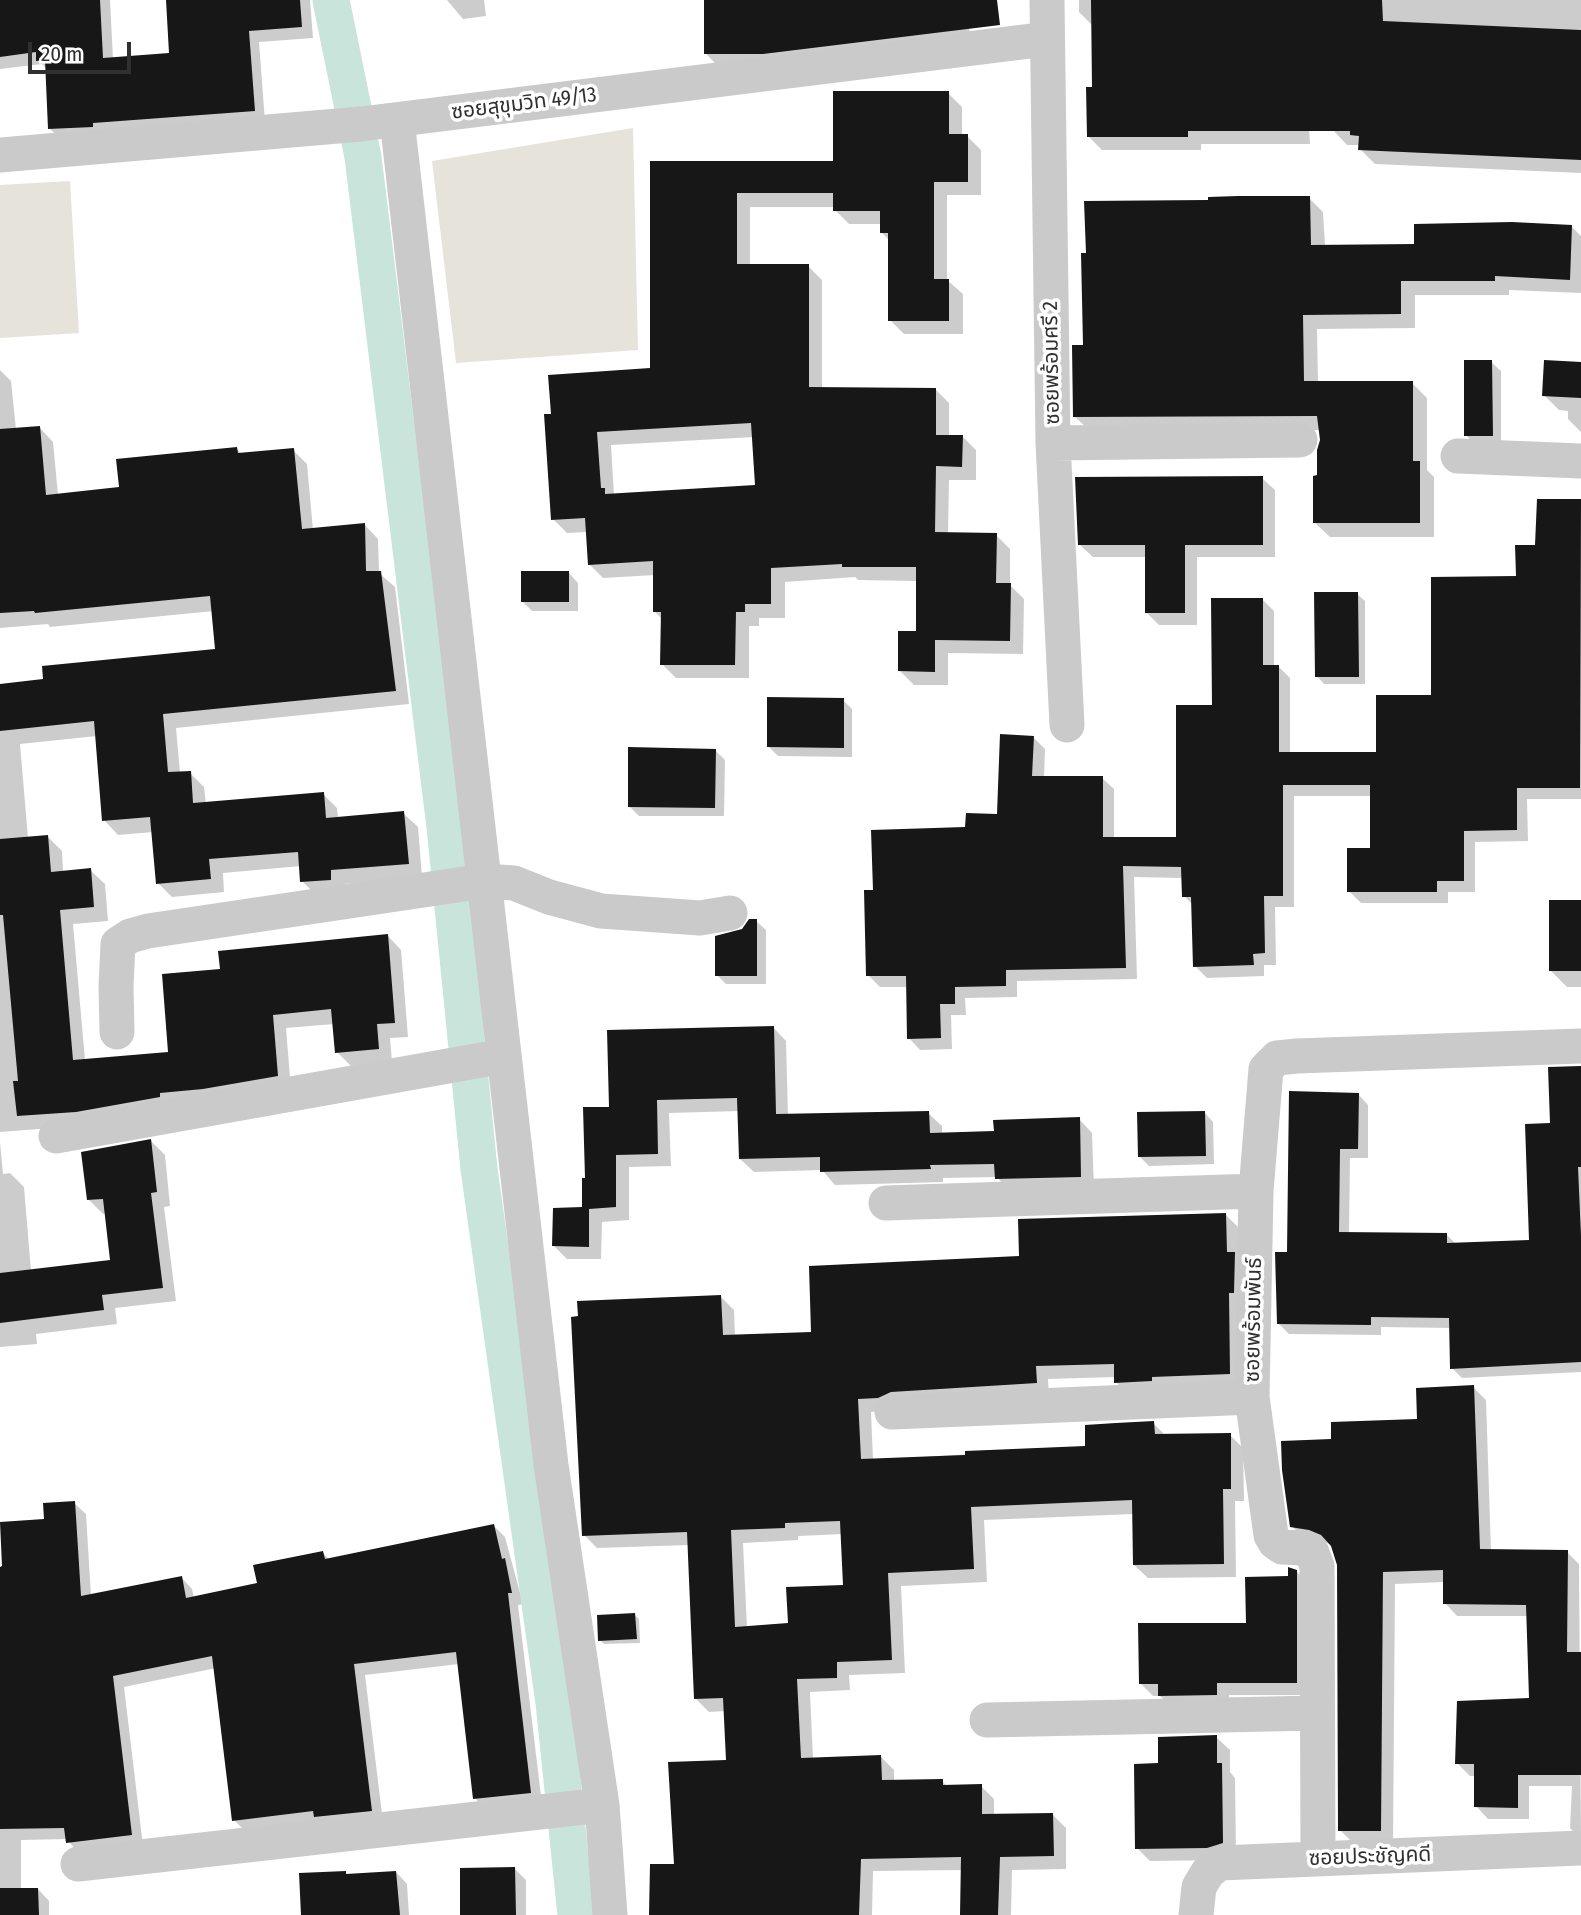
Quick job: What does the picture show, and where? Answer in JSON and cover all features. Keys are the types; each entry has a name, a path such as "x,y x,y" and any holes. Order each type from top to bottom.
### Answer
{"street":[{"name":"ซอยพร้อมศรี 2","path":"1047,0 1053,443 1067,725"},
{"name":"ซอยสุขุมวิท 49/13","path":"0,155 397,120 1047,39"},
{"path":"397,120 551,1465 602,1805 610,1915"},
{"path":"1053,443 1300,440"},
{"path":"1458,456 1581,461"},
{"path":"117,1032 118,944 130,936 162,929 484,881 514,883 550,897 601,911 700,918 730,913"},
{"name":"ซอยพร้อมพันธ์","path":"1318,1859 1317,1566 1312,1553 1301,1548 1282,1547 1271,1535 1252,1397 1256,1191 1266,1069 1277,1058 1581,1046"},
{"path":"56,1136 504,1056"},
{"path":"886,1203 1256,1191"},
{"path":"892,1412 1252,1397"},
{"path":"987,1720 1317,1713"},
{"path":"78,1864 602,1805"},
{"name":"ซอยประชัญคดี","path":"1196,1915 1199,1887 1208,1872 1220,1863 1581,1848"}],"shaded area":[{"path":"633,128 638,350 456,363 432,161"},
{"path":"70,181 79,333 0,338 0,185"}],"building":[{"path":"0,0 100,0 103,58 169,53 166,0 300,0 302,27 249,31 255,111 48,129 45,60 36,61 36,52 0,57"},
{"path":"704,0 997,0 1000,25 763,54 704,54"},
{"path":"1091,0 1382,0 1383,21 1581,30 1581,160 1358,150 1359,136 1350,135 1350,131 1188,131 1188,137 1087,137 1086,87 1092,87"},
{"path":"833,91 949,91 949,134 968,134 968,182 934,182 934,279 949,279 949,321 888,321 888,233 880,233 880,211 833,211 833,193 737,193 737,264 809,264 809,387 936,388 936,435 963,435 962,467 936,466 935,532 997,533 996,583 1011,583 1010,641 935,640 935,672 898,671 898,631 916,631 916,567 842,567 842,564 771,568 771,604 745,604 745,612 736,612 735,665 660,665 661,612 653,612 653,561 588,565 585,518 551,520 544,414 551,414 548,375 650,368 650,161 833,161","holes":["751,423 755,485 605,494 605,488 601,488 597,432"]},
{"path":"1310,196 1311,245 1414,244 1414,224 1512,222 1572,225 1570,280 1495,276 1495,281 1401,281 1401,314 1303,315 1304,381 1413,381 1413,461 1420,461 1420,523 1313,523 1313,476 1317,475 1317,450 1320,440 1317,416 1073,417 1072,345 1083,345 1081,253 1086,253 1084,201 1208,200 1208,197"},
{"path":"1464,360 1492,360 1493,436 1464,436"},
{"path":"1544,360 1581,362 1581,398 1542,396"},
{"path":"40,426 46,495 119,487 116,459 237,447 238,453 294,448 302,529 365,523 366,571 381,571 396,691 163,714 168,772 191,771 193,803 324,792 326,818 404,811 409,864 331,870 331,880 300,882 298,852 209,859 211,879 156,884 150,817 102,821 94,721 0,731 0,684 43,679 42,666 215,649 210,596 35,613 0,613 0,429"},
{"path":"1263,476 1263,545 1185,545 1185,613 1145,613 1145,545 1078,545 1075,477"},
{"path":"1537,499 1581,499 1580,788 1517,788 1517,830 1464,831 1464,881 1437,881 1437,892 1347,892 1347,848 1370,848 1370,785 1283,785 1283,896 1264,896 1265,953 1253,954 1254,965 1193,967 1191,897 1182,897 1181,867 1123,866 1126,968 1006,970 1006,986 955,987 955,1004 940,1004 941,1038 907,1039 906,976 866,976 864,890 873,890 871,830 965,827 966,813 997,814 1000,734 1034,736 1032,776 1103,776 1103,837 1176,837 1176,705 1212,705 1211,598 1263,598 1263,665 1279,665 1279,752 1376,752 1376,695 1431,695 1431,577 1516,576 1515,545 1535,545"},
{"path":"521,571 569,571 569,602 521,602"},
{"path":"1314,592 1358,592 1359,677 1315,677"},
{"path":"767,697 844,698 844,748 767,747"},
{"path":"628,747 716,749 715,808 628,807"},
{"path":"48,835 51,872 91,868 94,907 60,910 73,1060 168,1052 162,974 220,969 218,951 388,934 395,1023 377,1024 379,1049 335,1053 331,1009 273,1015 278,1076 203,1089 160,1093 160,1097 76,1112 17,1116 13,1081 18,1081 3,915 0,915 0,839"},
{"path":"1549,900 1581,900 1581,971 1549,971"},
{"path":"749,919 757,919 757,976 715,976 715,936 742,929"},
{"path":"774,1026 776,1114 929,1111 930,1133 994,1131 993,1120 1080,1117 1081,1177 995,1179 994,1164 930,1165 931,1169 820,1172 820,1157 739,1159 737,1098 657,1100 658,1154 616,1155 616,1207 589,1209 589,1247 552,1246 553,1208 582,1207 582,1178 585,1178 583,1107 609,1107 607,1030"},
{"path":"1581,1066 1581,1167 1578,1167 1581,1362 1450,1369 1449,1318 1371,1317 1371,1325 1277,1324 1275,1252 1287,1252 1289,1091 1359,1093 1358,1149 1340,1149 1339,1232 1447,1233 1447,1243 1529,1240 1525,1124 1550,1123 1548,1067"},
{"path":"1205,1111 1206,1156 1138,1157 1137,1112"},
{"path":"151,1139 157,1192 151,1193 163,1288 102,1295 104,1310 0,1323 0,1273 110,1260 103,1199 87,1200 81,1152"},
{"path":"1226,1213 1227,1252 1235,1252 1234,1293 1229,1293 1230,1374 1152,1377 1152,1381 1114,1383 1114,1364 1036,1366 1037,1383 891,1392 878,1398 858,1399 861,1459 1085,1446 1085,1425 1154,1421 1155,1434 1231,1433 1231,1489 1223,1489 1224,1564 1133,1565 1132,1500 971,1507 974,1569 888,1573 892,1660 837,1662 837,1678 797,1679 801,1758 881,1755 882,1780 943,1779 943,1785 982,1784 982,1814 1053,1813 1054,1856 1000,1857 998,1915 960,1915 961,1857 861,1859 859,1915 649,1915 650,1864 674,1864 668,1762 726,1760 723,1698 694,1699 687,1532 582,1536 571,1317 578,1316 577,1301 721,1295 723,1335 811,1332 809,1266 1019,1256 1018,1219","holes":["840,1521 843,1585 786,1587 788,1623 735,1627 731,1530 785,1528 785,1523"]},
{"path":"1474,1385 1480,1549 1568,1550 1567,1652 1581,1652 1581,1775 1518,1775 1518,1808 1474,1807 1474,1764 1455,1764 1457,1701 1529,1698 1526,1605 1443,1604 1443,1570 1383,1572 1381,1831 1338,1831 1337,1565 1331,1546 1321,1535 1290,1527 1281,1441 1331,1439 1331,1422 1417,1419 1416,1388"},
{"path":"75,1501 81,1596 182,1576 186,1598 257,1583 253,1565 323,1551 325,1559 494,1524 512,1593 508,1593 531,1793 473,1799 456,1652 354,1664 372,1811 314,1817 313,1811 232,1821 212,1656 113,1676 132,1835 66,1843 64,1828 0,1829 0,1522 44,1519 43,1503"},
{"path":"1288,1567 1297,1570 1297,1683 1217,1683 1217,1695 1158,1696 1158,1684 1139,1684 1138,1623 1246,1623 1245,1577 1288,1576"},
{"path":"635,1613 637,1639 598,1641 597,1615"},
{"path":"1217,1735 1217,1763 1222,1763 1223,1843 1207,1848 1135,1849 1134,1764 1158,1763 1158,1737"},
{"path":"515,1867 516,1915 460,1915 460,1868"},
{"path":"346,1871 346,1874 396,1871 400,1915 301,1915 299,1873"},
{"path":"0,1888 38,1888 39,1915 0,1915"}],"waterway":[{"path":"331,0 363,157 445,827 479,1169 554,1703 576,1915"}]}
